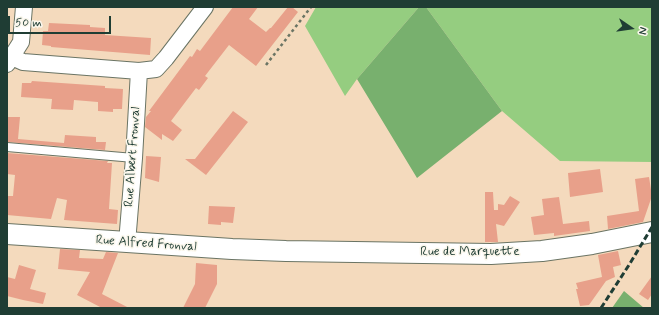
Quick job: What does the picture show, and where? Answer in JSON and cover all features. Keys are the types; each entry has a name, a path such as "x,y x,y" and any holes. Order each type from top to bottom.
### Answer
{"street":[{"path":"24,7 21,42 9,58 22,62 139,71 156,69 205,7"},
{"name":"Rue Albert Fronval","path":"127,243 139,71"},
{"name":"Rue de Marquette","path":"286,251 502,253 542,251 592,244 652,232"},
{"name":"Rue Alfred Fronval","path":"7,234 127,243 286,251"}],"lane":[{"path":"7,147 134,158"}],"path":[{"path":"266,65 312,7"}],"green space":[{"path":"316,7 419,7 357,79 345,96 305,26"},
{"path":"419,7 426,7 502,111 417,178 357,79"},
{"path":"426,7 652,7 652,162 560,161 502,111"},
{"path":"624,291 644,308 612,308"}],"building":[{"path":"233,7 258,7 249,19 266,32 288,7 292,7 298,12 256,66 229,45 205,76 208,78 199,90 196,88 171,121 182,130 173,141 162,134 162,140 145,127 146,117 151,111 149,111 190,56 192,57 197,49 200,51"},
{"path":"49,23 90,25 90,27 105,28 105,35 151,38 150,55 42,45 43,31 48,31"},
{"path":"32,81 105,86 105,88 123,89 122,109 113,109 113,112 98,111 98,102 74,100 73,110 51,109 52,99 21,97 22,83 31,83"},
{"path":"233,111 248,122 206,175 185,159 195,159"},
{"path":"7,117 20,117 18,139 64,143 65,135 96,137 96,142 106,142 105,150 7,142"},
{"path":"7,153 108,161 107,163 112,163 109,209 118,210 117,224 64,220 67,200 57,198 51,219 7,215 7,196 13,196 15,175 7,174"},
{"path":"146,156 161,157 159,182 145,178"},
{"path":"600,169 603,192 570,197 568,173"},
{"path":"649,177 652,196 643,222 608,229 607,216 639,211 635,179"},
{"path":"485,192 493,192 494,210 498,210 498,204 504,205 510,196 520,202 504,226 496,224 498,242 485,242"},
{"path":"559,197 563,224 589,221 590,231 554,236 554,233 534,235 531,217 544,215 542,199"},
{"path":"209,206 235,207 233,223 221,222 221,225 208,224"},
{"path":"60,249 80,250 79,258 103,259 106,252 118,253 102,294 129,308 102,308 77,295 90,272 58,269"},
{"path":"618,251 621,265 613,267 615,277 606,281 589,305 580,306 576,283 602,277 598,255"},
{"path":"196,263 217,265 217,284 205,308 183,308 195,284"},
{"path":"19,265 36,270 30,289 46,293 43,304 7,296 7,277 15,279"},
{"path":"652,276 652,294 648,300 639,294"}],"railway":[{"path":"601,308 652,227"}]}
